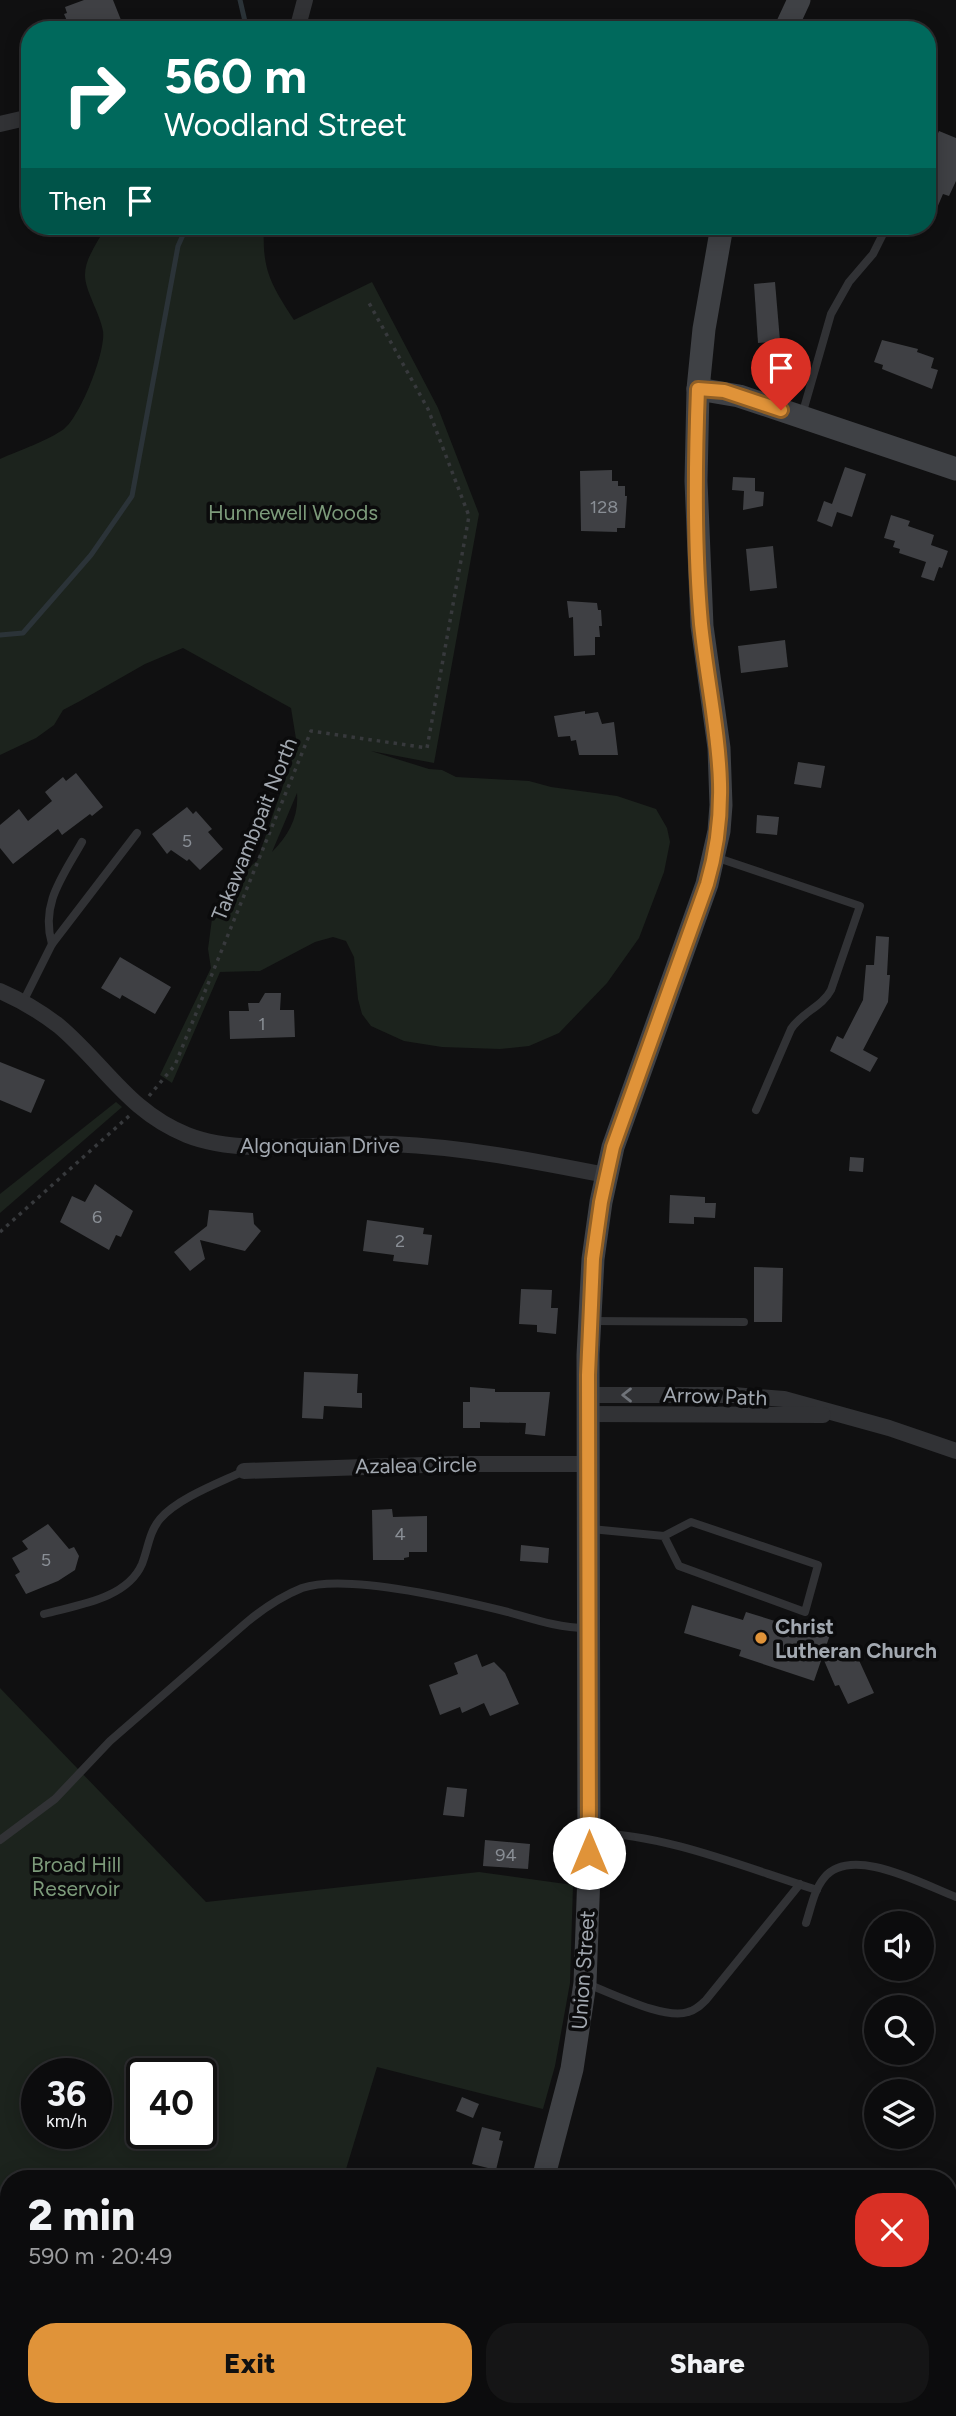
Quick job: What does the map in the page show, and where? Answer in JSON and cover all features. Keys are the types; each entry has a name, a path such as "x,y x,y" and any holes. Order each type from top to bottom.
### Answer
{"street":[{"path":"299,21 305,0"},
{"path":"789,21 799,0"},
{"path":"0,124 21,119"},
{"name":"Union Street","path":"544,2170 572,2069 585,1983 589,1833 588,1404 593,1259 606,1175 623,1115 698,911 715,857 721,805 721,776 699,596 696,481 698,389 704,329 720,235"},
{"path":"698,389 724,391 956,469"},
{"name":"Algonquian Drive","path":"0,991 23,1002 60,1027 122,1093 139,1107 172,1129 199,1139 246,1147 335,1143 422,1146 479,1152 606,1175"},
{"name":"Arrow Path","path":"588,1404 758,1395 809,1405 956,1451"},
{"name":"Azalea Circle","path":"244,1471 454,1464 588,1464"}],"lane":[{"path":"802,417 831,314 849,282 873,254 882,235"},
{"path":"23,1002 52,944 137,834"},
{"path":"52,944 48,912 60,880 82,842"},
{"path":"715,857 860,906 831,990 826,999 797,1019 756,1110"},
{"path":"589,1321 744,1322"},
{"path":"44,1614 98,1599 125,1586 142,1565 152,1532 160,1520 183,1502 244,1471"},
{"path":"588,1528 664,1536 691,1522 818,1565 805,1612 679,1566 664,1536"},
{"path":"0,1840 55,1799 110,1741 247,1622 274,1602 303,1588 323,1584 371,1586 468,1602 561,1626 589,1628"},
{"path":"589,1833 619,1833 657,1840 817,1890"},
{"path":"806,1923 824,1878 833,1870 847,1864 874,1866 956,1896"},
{"path":"585,1983 662,2012 686,2013 697,2008 800,1884"}],"path":[{"name":"Takawambpait North","path":"0,1232 139,1107 174,1065 311,731 427,748 469,516 428,409 369,303"}],"green space":[{"name":"Hunnewell Woods","path":"101,235 264,235 264,254 269,276 294,320 372,282 438,408 479,514 434,763 371,751 429,769 442,770 456,777 529,781 551,787 617,796 656,809 667,828 670,842 664,872 639,938 607,983 559,1033 529,1046 500,1049 442,1047 404,1041 371,1026 362,1014 354,957 346,941 333,937 315,942 260,971 220,972 172,1083 160,1075 211,968 208,949 213,911 225,887 257,861 297,745 291,708 183,648 145,664 63,710 54,725 36,738 0,755 0,459 64,429 84,398 103,341 103,331 85,275 90,256","holes":["297,793 292,825 272,852"]},
{"path":"116,1102 122,1107 0,1213 0,1194"},
{"name":"Broad Hill Reservoir","path":"0,1688 206,1902 479,1872 573,1885 570,1983 555,2066 543,2109 377,2067 346,2170 0,2170"}],"building":[{"path":"84,0 113,0 121,21 67,21 65,7"},
{"path":"939,131 956,138 956,181 949,196 943,194 936,210 936,138"},
{"path":"775,282 780,341 758,343 754,284"},
{"path":"882,340 918,349 917,352 934,358 931,368 938,370 932,389 882,369 883,365 874,362"},
{"path":"845,467 866,474 852,517 837,512 832,527 817,521 824,501 832,504"},
{"path":"612,470 612,481 618,481 618,486 625,486 625,528 617,528 617,532 581,531 580,471"},
{"path":"733,477 755,478 755,491 764,492 763,506 743,510 744,491 732,490"},
{"path":"891,515 910,521 908,526 934,535 931,545 948,551 934,581 921,577 926,562 899,553 900,549 893,547 895,541 884,538"},
{"path":"773,546 777,588 750,591 746,549"},
{"path":"567,601 597,603 598,610 601,610 602,626 599,626 600,637 595,637 595,655 574,656 573,617 569,618"},
{"path":"785,640 788,667 741,673 738,646"},
{"path":"585,711 585,714 598,712 602,724 614,722 618,755 579,755 576,740 571,741 570,736 558,737 554,716"},
{"path":"798,762 825,766 821,788 794,784"},
{"path":"76,773 103,807 62,835 58,829 13,864 0,848 0,825 19,809 28,821 52,801 45,792 63,777 66,781"},
{"path":"187,807 193,814 196,811 212,829 208,832 223,849 200,870 189,859 187,861 171,850 167,854 152,834"},
{"path":"757,815 779,817 777,835 756,833"},
{"path":"876,936 889,937 887,975 890,975 888,1002 863,1050 878,1058 870,1072 830,1051 837,1036 843,1039 863,1000 866,965 874,965"},
{"path":"120,957 171,987 155,1014 122,995 120,999 101,988"},
{"path":"265,993 281,993 280,1010 294,1010 295,1037 230,1039 229,1011 249,1011 248,1003 259,1003"},
{"path":"0,1062 45,1080 31,1113 0,1100"},
{"path":"850,1157 864,1158 863,1172 849,1171"},
{"path":"95,1184 133,1211 121,1237 116,1235 109,1250 60,1222 72,1196 85,1202"},
{"path":"670,1195 705,1197 705,1203 716,1203 715,1218 694,1217 694,1224 669,1223"},
{"path":"209,1210 253,1213 254,1224 261,1231 245,1251 200,1240 205,1259 190,1271 174,1252 207,1226"},
{"path":"367,1220 424,1228 423,1234 432,1235 428,1265 393,1261 394,1255 363,1251"},
{"path":"754,1267 783,1268 782,1322 754,1322"},
{"path":"521,1289 552,1290 551,1308 558,1308 556,1334 537,1332 537,1325 519,1324"},
{"path":"304,1372 358,1374 357,1393 362,1393 362,1408 324,1406 323,1419 302,1418"},
{"path":"470,1387 495,1389 495,1392 550,1392 545,1436 525,1434 526,1423 480,1422 480,1428 463,1428 463,1402 470,1402"},
{"path":"392,1509 393,1517 427,1516 427,1552 409,1552 409,1557 404,1560 373,1560 372,1510"},
{"path":"48,1524 69,1549 74,1547 79,1556 75,1570 58,1581 26,1594 15,1575 20,1572 12,1558 28,1549 22,1541"},
{"path":"521,1545 549,1548 548,1563 520,1561"},
{"path":"692,1605 743,1620 746,1612 801,1629 803,1622 831,1632 814,1681 739,1656 741,1650 684,1633"},
{"path":"852,1645 874,1693 848,1704 839,1685 835,1686 823,1658"},
{"path":"477,1654 482,1667 494,1662 505,1673 519,1704 490,1716 484,1703 462,1713 460,1707 440,1715 429,1685 458,1674 454,1663"},
{"path":"447,1787 467,1789 464,1817 443,1815"},
{"path":"485,1840 530,1844 528,1869 483,1866"},
{"path":"462,2097 479,2104 473,2118 456,2111"},
{"path":"482,2127 501,2132 499,2140 503,2141 496,2170 472,2164"}],"waterway":[{"path":"240,0 245,21"},
{"path":"0,635 23,633 91,555 132,496 178,246 183,235"}],"place":[{"name":"Christ Lutheran Church","path":"761,1638"}],"route":[{"path":"589,1853 588,1375 593,1259 601,1202 613,1147 707,884 715,857 721,805 719,748 699,596 696,481 698,389 724,391 781,410"}]}
